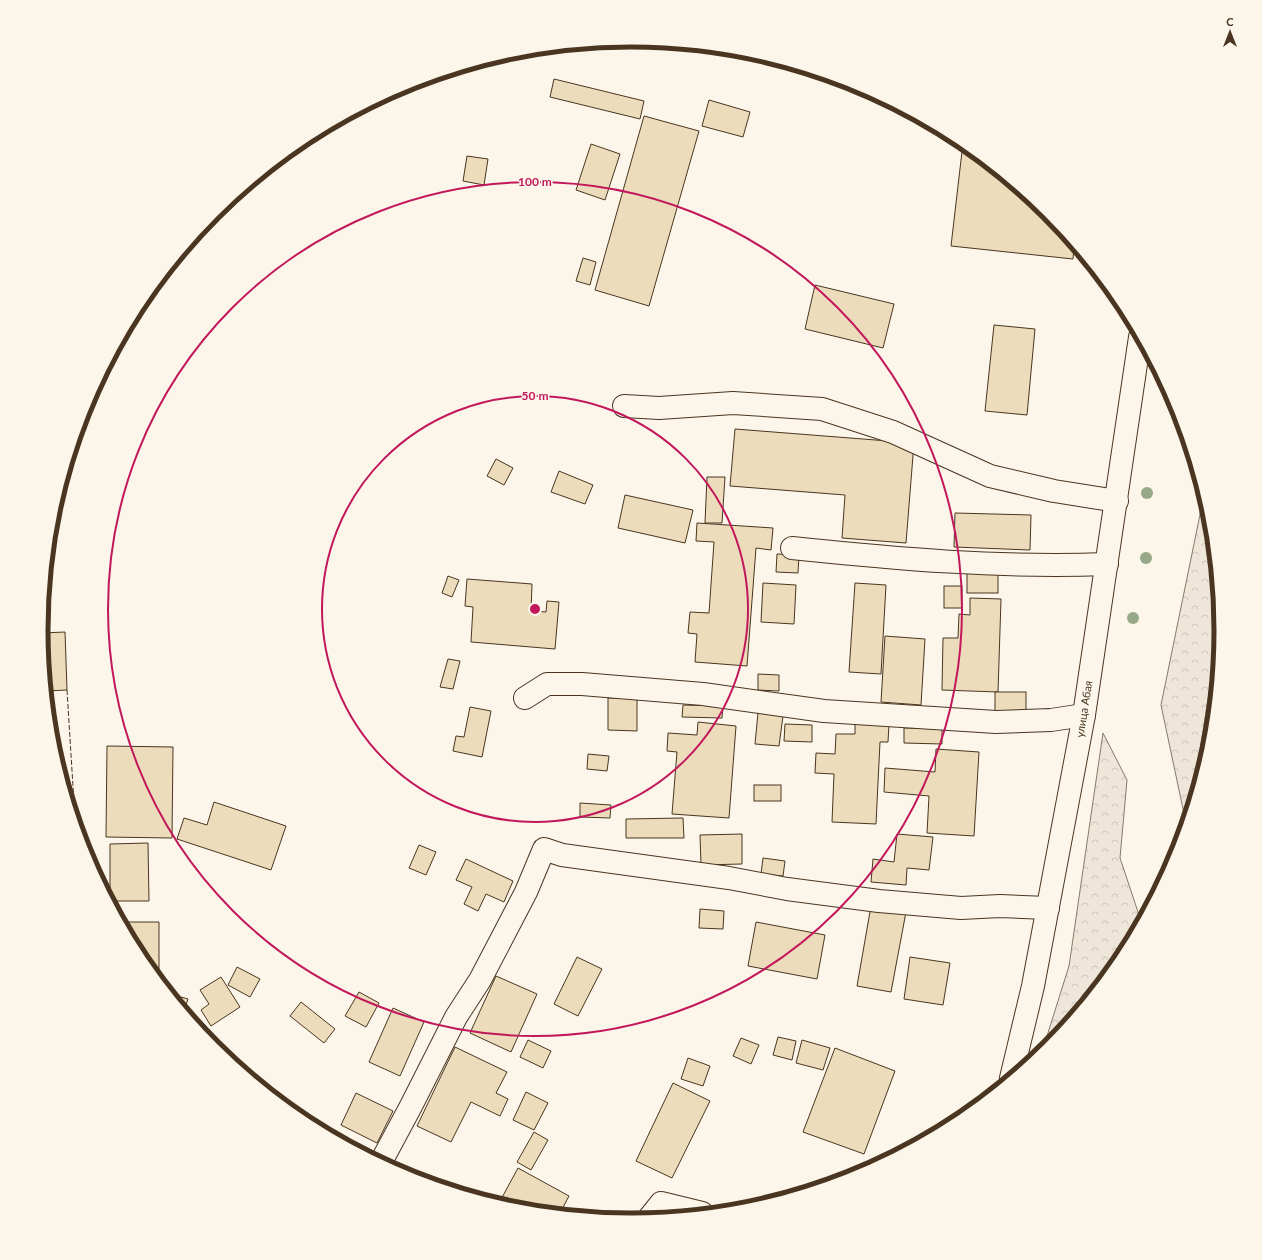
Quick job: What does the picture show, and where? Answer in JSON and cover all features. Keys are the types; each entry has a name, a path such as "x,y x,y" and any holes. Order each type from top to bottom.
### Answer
{"street":[{"name":"улица Абая","path":"1013,1070 1033,986 1084,715 1117,501 1139,344"},
{"path":"624,406 659,408 733,404 822,409 893,432 990,476 1054,491 1117,501"},
{"path":"792,548 865,556 990,565 1054,566 1107,564"},
{"path":"525,698 546,684 582,684 703,694 824,711 996,722 1051,720 1084,715"},
{"path":"383,1158 456,1017 480,980 526,892 544,849 562,854 721,877 787,889 879,900 961,908 1000,906 1048,908"},
{"path":"653,1212 660,1203 689,1210"}],"green space":[{"path":"1201,509 1209,554 1213,592 1213,667 1198,767 1184,814 1161,705"},
{"path":"1103,733 1127,780 1120,858 1139,916 1116,954 1094,985 1046,1039 1069,966"}],"building":[{"path":"554,79 644,101 640,119 550,97"},
{"path":"709,100 750,112 743,137 702,126"},
{"path":"644,116 699,131 649,306 595,290"},
{"path":"591,144 620,154 605,200 576,190"},
{"path":"962,150 986,167 1043,218 1074,251 1073,259 951,246"},
{"path":"467,156 488,159 484,185 463,181"},
{"path":"583,258 596,262 590,285 576,281"},
{"path":"815,285 894,304 883,348 805,329"},
{"path":"994,325 1035,329 1027,415 985,411"},
{"path":"735,429 914,443 906,543 842,538 845,495 730,486"},
{"path":"496,459 513,468 504,485 487,476"},
{"path":"559,471 593,485 585,504 551,492"},
{"path":"707,477 725,477 722,523 705,523"},
{"path":"625,495 693,510 685,543 618,528"},
{"path":"955,513 1031,515 1030,550 954,547"},
{"path":"697,523 773,528 771,550 756,548 747,666 695,662 697,634 688,633 690,612 709,613 714,542 696,541"},
{"path":"777,554 799,555 798,573 776,572"},
{"path":"967,572 998,572 998,593 967,593"},
{"path":"448,576 459,580 452,597 442,593"},
{"path":"467,579 532,584 531,611 546,612 547,601 559,602 555,649 471,642 473,607 465,606"},
{"path":"763,583 796,585 794,624 761,622"},
{"path":"855,583 886,585 881,674 849,672"},
{"path":"944,586 962,586 962,608 944,608"},
{"path":"970,598 1001,599 998,692 942,690 943,638 958,638 959,614 970,615"},
{"path":"65,632 67,690 51,691 48,633"},
{"path":"885,636 925,639 921,705 881,702"},
{"path":"448,659 460,661 453,689 440,687"},
{"path":"758,674 779,675 779,691 758,690"},
{"path":"995,692 1026,692 1026,711 995,711"},
{"path":"608,698 637,698 637,731 608,730"},
{"path":"683,705 723,706 722,718 682,717"},
{"path":"470,707 491,711 482,757 453,751 456,736 464,737"},
{"path":"758,713 783,716 779,746 755,744"},
{"path":"698,722 736,726 729,818 672,814 677,752 667,751 668,733 697,735"},
{"path":"855,723 889,724 888,742 880,742 876,824 832,822 834,774 815,773 816,753 835,754 836,734 855,734"},
{"path":"785,724 812,725 812,742 784,741"},
{"path":"904,728 942,728 942,744 904,743"},
{"path":"107,746 173,747 172,838 106,837"},
{"path":"936,749 979,752 974,836 927,833 929,796 884,792 885,768 935,772"},
{"path":"588,754 609,756 607,771 587,769"},
{"path":"754,785 781,785 781,801 754,801"},
{"path":"214,802 286,826 271,870 177,839 184,818 207,825"},
{"path":"580,803 611,805 610,818 580,817"},
{"path":"683,818 684,838 626,838 626,819"},
{"path":"742,834 742,864 701,865 700,835"},
{"path":"897,834 933,837 929,870 907,868 906,885 871,882 873,859 894,862"},
{"path":"148,843 149,901 115,901 110,892 110,844"},
{"path":"419,845 436,852 426,875 409,868"},
{"path":"763,858 785,861 783,876 761,874"},
{"path":"466,859 513,881 504,902 486,894 478,911 464,904 472,887 456,880"},
{"path":"871,906 906,912 891,992 857,986"},
{"path":"700,909 724,911 723,929 699,928"},
{"path":"127,922 159,922 159,971 146,954"},
{"path":"756,922 825,935 817,979 748,966"},
{"path":"577,957 602,969 578,1016 554,1004"},
{"path":"910,957 950,963 943,1005 904,999"},
{"path":"237,967 260,979 250,997 228,985"},
{"path":"496,976 537,994 511,1052 470,1033"},
{"path":"221,977 240,1007 211,1026 201,1010 209,1004 200,990"},
{"path":"359,992 379,1003 366,1027 345,1016"},
{"path":"178,996 188,999 186,1006"},
{"path":"301,1002 335,1029 324,1043 290,1016"},
{"path":"393,1008 424,1022 400,1076 369,1062"},
{"path":"778,1037 796,1041 792,1060 773,1055"},
{"path":"741,1038 759,1045 751,1064 733,1056"},
{"path":"528,1040 551,1051 543,1068 520,1057"},
{"path":"802,1040 830,1048 823,1070 796,1063"},
{"path":"455,1047 507,1072 496,1093 508,1099 500,1116 471,1102 451,1142 417,1126"},
{"path":"835,1048 895,1071 864,1154 803,1132"},
{"path":"688,1058 710,1066 703,1086 681,1079"},
{"path":"673,1083 710,1101 672,1178 636,1161"},
{"path":"526,1092 548,1103 534,1130 513,1120"},
{"path":"356,1093 393,1111 377,1143 341,1125"},
{"path":"534,1132 548,1140 531,1170 517,1162"},
{"path":"518,1168 569,1196 562,1209 502,1198"}],"fence":[{"path":"67,690 74,800"}]}
